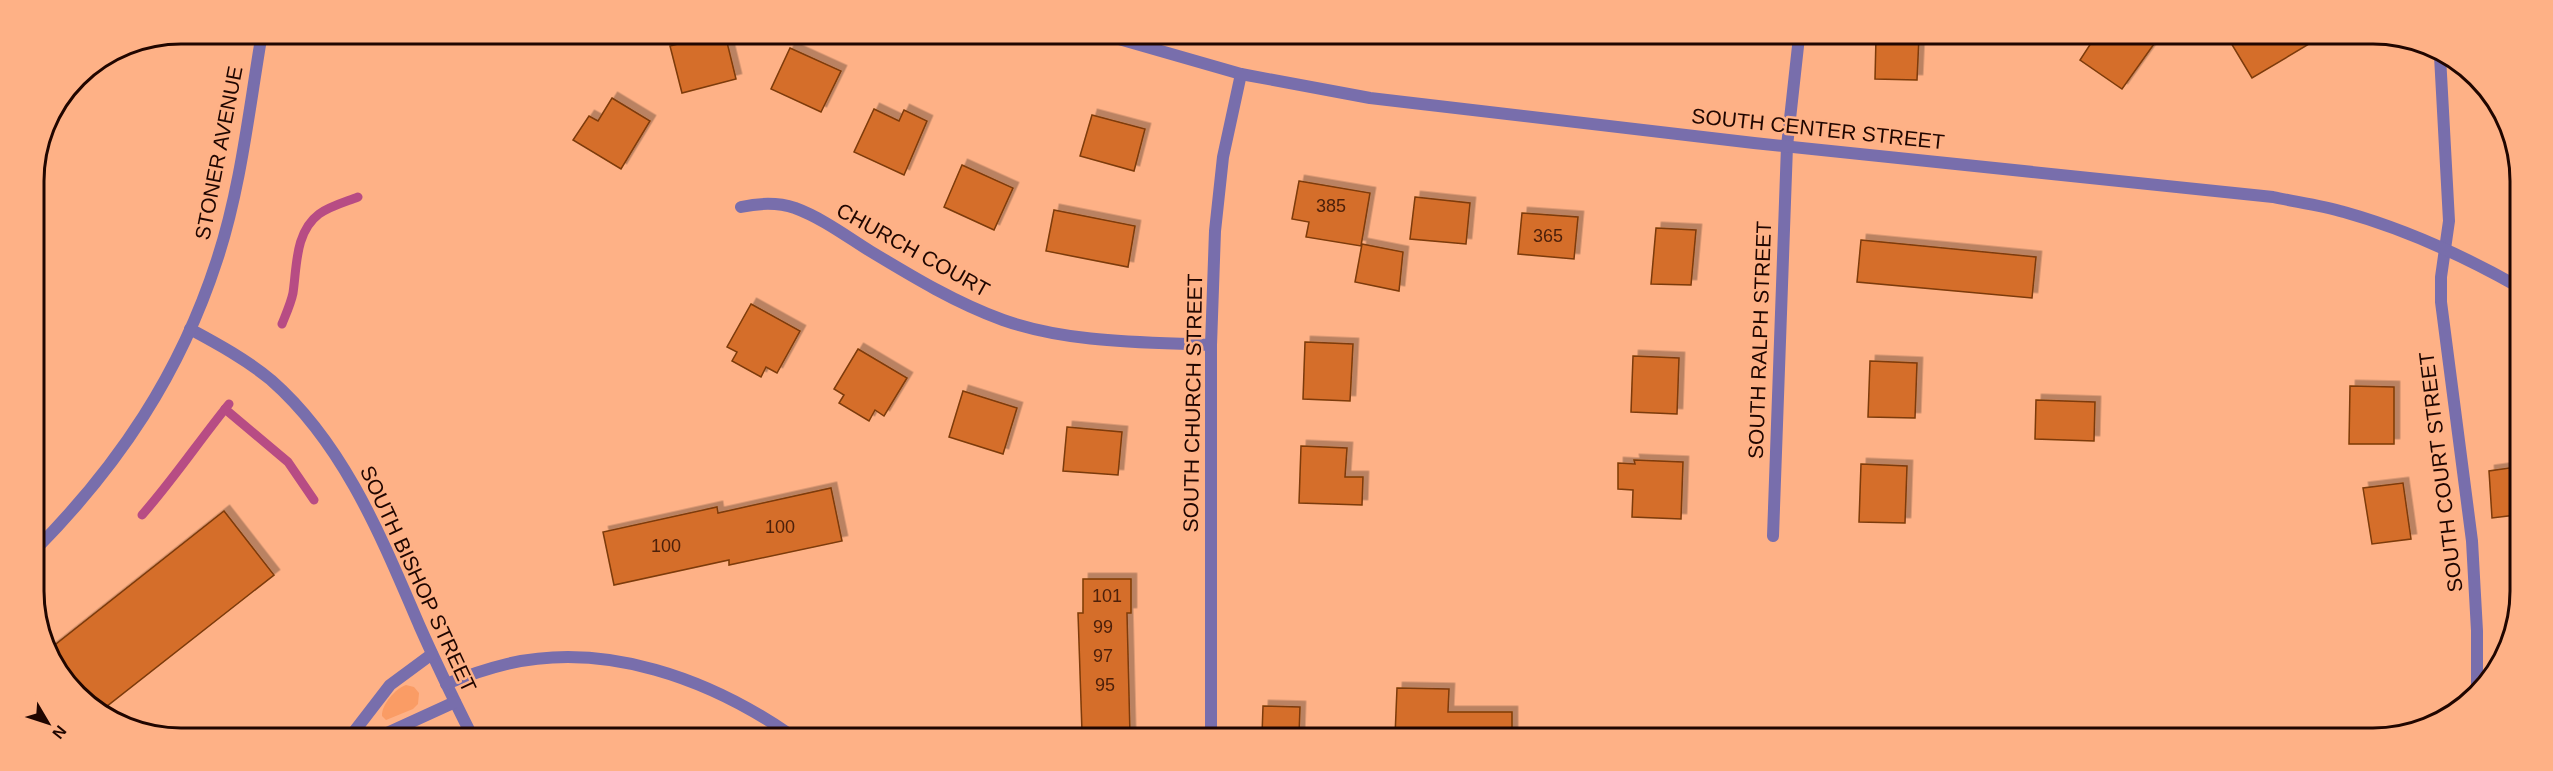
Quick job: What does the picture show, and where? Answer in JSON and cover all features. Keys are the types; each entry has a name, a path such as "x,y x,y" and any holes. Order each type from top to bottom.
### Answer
{"street":[{"name":"STONER AVENUE","path":"44,541 79,504 127,443 168,378 190,329 217,260 236,186 260,44"},
{"name":"SOUTH CENTER STREET","path":"1136,44 1241,74 1358,96 1437,107 2273,197 2343,211 2406,232 2446,249 2510,282"},
{"name":"SOUTH RALPH STREET","path":"1773,536 1787,146 1798,44"},
{"name":"SOUTH COURT STREET","path":"2440,62 2449,194 2440,302 2472,541 2477,680"},
{"name":"SOUTH CHURCH STREET","path":"1211,728 1210,345 1215,231 1223,157 1241,74"},
{"name":"CHURCH COURT","path":"741,207 760,203 795,208 827,224 943,294 1005,320 1084,338 1210,345"},
{"name":"SOUTH BISHOP STREET","path":"190,329 228,350 270,380 317,429 343,466 370,518 468,728"},
{"path":"358,728 390,685 432,654"},
{"path":"446,684 509,663 550,658 636,665 696,682 724,694 779,728"},
{"path":"398,728 455,702"}],"shaded area":[{"path":"406,685 414,687 419,693 418,704 413,709 386,720 382,712 387,702"}],"building":[{"path":"727,44 736,79 682,93 670,46"},
{"path":"1876,44 1919,44 1917,80 1875,79"},
{"path":"2090,44 2154,44 2122,89 2080,60"},
{"path":"2232,44 2309,44 2252,78"},
{"path":"790,48 841,71 821,112 771,89"},
{"path":"612,98 650,121 621,169 573,140 589,116 598,121"},
{"path":"874,109 899,121 904,110 927,121 904,175 854,152"},
{"path":"1092,115 1145,129 1134,171 1080,156"},
{"path":"962,165 1013,188 994,230 944,207"},
{"path":"1299,181 1370,193 1361,246 1306,237 1309,222 1292,219"},
{"path":"1415,197 1470,203 1466,244 1410,239"},
{"path":"1054,210 1135,226 1128,267 1046,251"},
{"path":"1522,213 1578,217 1574,259 1518,254"},
{"path":"1656,228 1696,230 1691,285 1651,284"},
{"path":"1861,240 2036,257 2032,298 1857,282"},
{"path":"1362,244 1403,252 1399,291 1355,282"},
{"path":"751,304 800,331 777,373 766,367 761,377 732,361 737,352 727,347"},
{"path":"1305,342 1353,344 1350,401 1303,399"},
{"path":"858,349 907,378 884,416 875,410 869,421 839,403 844,395 834,389"},
{"path":"1633,356 1679,358 1677,414 1631,412"},
{"path":"1870,361 1917,363 1915,418 1868,417"},
{"path":"2350,386 2394,387 2394,444 2349,444"},
{"path":"963,391 1017,408 1003,454 949,437"},
{"path":"2036,400 2095,402 2094,441 2035,439"},
{"path":"1067,427 1122,432 1118,475 1063,471"},
{"path":"1301,446 1347,448 1345,477 1363,477 1362,505 1299,503"},
{"path":"1634,460 1683,462 1681,519 1632,517 1633,490 1618,489 1618,463 1635,464"},
{"path":"1861,464 1907,466 1905,523 1859,522"},
{"path":"2510,468 2510,516 2492,518 2489,471"},
{"path":"2403,483 2411,539 2372,544 2363,488"},
{"path":"831,488 842,541 729,565 729,560 614,585 603,532 717,507 718,513"},
{"path":"224,511 274,575 107,706 97,699 72,674 55,645"},
{"path":"1083,579 1131,579 1131,613 1127,613 1130,728 1082,728 1078,613 1083,613"},
{"path":"1397,688 1449,689 1448,712 1512,712 1512,727 1395,727"},
{"path":"1263,706 1300,707 1299,727 1262,728"}],"waterway":[{"path":"282,324 292,297 299,250 305,230 311,221 323,211 358,197"},
{"path":"142,515 229,404"},
{"path":"225,409 288,462 314,500"}]}
